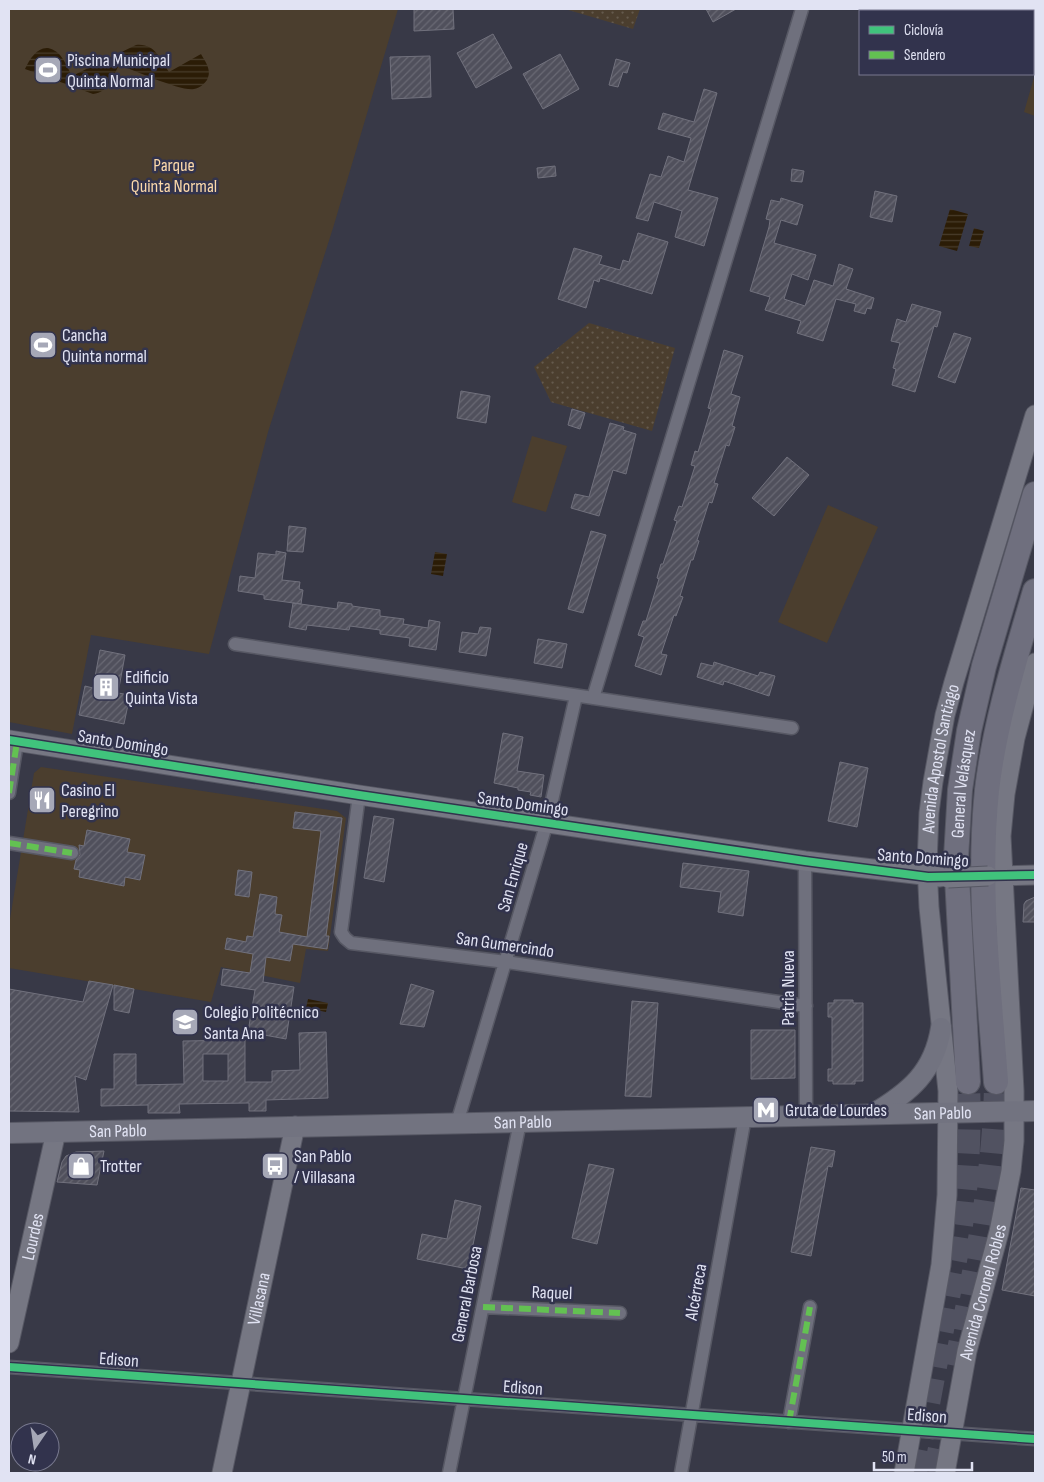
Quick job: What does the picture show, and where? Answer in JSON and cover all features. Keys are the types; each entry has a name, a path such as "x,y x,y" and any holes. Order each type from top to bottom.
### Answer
{"highway":[{"name":"General Velásquez","path":"968,1082 956,858 960,790 978,690 1035,494"},
{"name":"General Velásquez","path":"996,1082 983,881 985,821 998,725 1035,591"}],"main road":[{"name":"Avenida Apostol Santiago","path":"949,1113 928,877 930,806 938,748 945,715 1035,415"},
{"path":"1014,1110 995,876 1001,836 1004,794 1015,738 1035,663"},
{"name":"Santo Domingo","path":"13,741 359,796 806,861 928,877 1035,876"},
{"path":"873,1114 898,1098 923,1074 935,1052 941,1028"},
{"name":"Avenida Coronel Robles","path":"945,1473 967,1351 996,1248 1006,1201 1014,1141 1014,1110"},
{"name":"San Pablo","path":"9,1133 1035,1110"},
{"path":"904,1473 942,1256 947,1195 949,1113"},
{"name":"Villasana","path":"222,1473 294,1126"},
{"name":"Lourdes","path":"9,1343 56,1132"}],"street":[{"path":"593,698 802,9"},
{"path":"235,644 792,728"},
{"name":"San Enrique","path":"457,1123 547,822 576,696"},
{"path":"9,793 13,741"},
{"name":"San Gumercindo","path":"359,796 341,932 344,938 351,943 506,962 806,1006"},
{"path":"9,843 72,853"},
{"name":"Patria Nueva","path":"806,861 806,1115"},
{"name":"Alcérreca","path":"682,1473 746,1116"},
{"name":"General Barbosa","path":"449,1473 520,1122"},
{"path":"789,1422 810,1307"},
{"name":"Raquel","path":"483,1308 620,1313"},
{"name":"Edison","path":"9,1367 1035,1439"}],"green space":[{"name":"Parque Quinta Normal","path":"9,9 398,9 333,228 268,432 209,654 91,635 72,734 9,722"},
{"path":"565,9 640,9 633,29"},
{"path":"1035,74 1035,116 1024,112"},
{"path":"589,323 675,348 652,431 551,402 534,367"},
{"path":"532,436 567,446 546,512 512,502"},
{"path":"828,505 878,527 827,643 778,622"},
{"path":"41,767 337,811 346,818 328,951 306,949 300,983 221,967 211,1002 9,968 9,925 34,773"}],"shaded area":[{"name":"Piscina Municipal Quinta Normal","path":"136,45 143,45 152,49 160,57 169,72 201,54 209,70 207,80 198,88 188,89 169,84 119,65 106,87 93,94 25,69 34,54 43,48 49,48 60,55 72,76"},
{"path":"950,209 968,214 957,251 939,246"},
{"path":"974,228 984,231 979,248 969,246"},
{"path":"435,552 447,554 443,576 431,574"},
{"path":"308,999 328,1003 326,1012 306,1008"}],"building":[{"path":"414,9 453,9 454,29 414,31"},
{"path":"706,9 736,9 713,22"},
{"path":"493,34 512,68 476,88 457,53"},
{"path":"560,54 579,89 543,109 523,74"},
{"path":"430,56 431,97 392,99 390,57"},
{"path":"616,59 630,63 627,73 623,72 618,87 609,85"},
{"path":"704,89 717,93 688,190 718,198 704,246 675,237 682,211 654,202 648,221 636,218 650,174 661,177 668,156 684,162 691,138 658,129 663,113 694,122"},
{"path":"555,166 556,176 538,178 537,168"},
{"path":"792,169 804,171 802,182 791,181"},
{"path":"875,191 897,196 892,222 870,217"},
{"path":"781,198 803,205 797,225 781,220 774,243 816,255 808,280 792,274 784,299 805,306 814,280 833,286 839,264 853,269 846,289 874,298 871,309 867,308 865,314 854,311 856,304 836,299 823,341 797,333 801,321 765,310 770,297 750,291 769,227 770,220 766,219 771,200 780,202"},
{"path":"638,233 668,242 652,294 600,278 599,282 594,280 586,308 558,299 574,248 602,256 599,264 620,270 623,260 629,262"},
{"path":"912,304 941,312 937,327 934,326 915,392 892,385 896,369 893,368 900,343 891,341 897,319 906,322"},
{"path":"954,333 971,338 955,383 938,377"},
{"path":"724,350 743,356 731,394 740,397 732,426 735,427 729,446 726,445 714,483 718,484 712,503 709,502 697,540 699,541 680,596 683,597 676,616 674,615 661,654 667,655 661,675 635,666 644,637 638,635 643,621 646,621 659,579 657,578 661,564 663,564 677,521 674,520 679,506 682,507 695,466 691,465 695,451 698,452 711,409 708,408"},
{"path":"461,391 490,396 486,423 457,418"},
{"path":"572,409 585,413 580,429 568,425"},
{"path":"610,423 624,427 623,430 636,434 626,474 613,470 599,516 571,508 575,494 589,497"},
{"path":"787,457 809,475 774,516 752,498"},
{"path":"289,526 306,528 303,552 287,551"},
{"path":"591,531 606,535 583,613 568,609"},
{"path":"276,551 286,553 282,580 300,582 299,589 303,590 301,604 264,599 264,595 238,591 240,576 255,578 258,553 276,555"},
{"path":"338,602 380,610 380,616 404,619 403,624 428,628 429,620 440,622 436,650 409,646 410,638 380,634 380,630 350,626 349,630 307,625 306,630 289,627 293,603 337,609"},
{"path":"480,627 491,628 486,656 459,652 462,632 478,634"},
{"path":"538,639 567,644 562,668 534,663"},
{"name":"Edificio Quinta Vista","path":"100,650 125,655 118,693 130,695 124,724 79,715 85,686 93,688"},
{"path":"714,662 758,676 760,672 775,676 769,696 724,681 723,685 697,677 701,663 713,666"},
{"path":"503,733 523,737 517,771 544,775 541,797 530,795 531,792 518,790 518,788 494,783"},
{"path":"840,762 868,768 857,827 828,821"},
{"path":"295,812 342,818 326,936 329,936 327,949 293,944 290,961 266,957 263,982 294,987 286,1039 248,1032 255,990 221,985 223,969 250,973 253,954 225,949 227,938 246,942 247,936 253,937 260,894 277,897 275,914 282,915 279,932 307,937 321,831 293,828"},
{"path":"374,816 394,819 384,882 364,878"},
{"path":"87,830 130,839 127,852 145,855 140,880 125,877 124,886 79,877 80,870 74,869 76,860 80,855 79,845 84,846"},
{"path":"683,863 749,871 743,916 718,912 721,892 680,887"},
{"path":"238,870 252,872 249,897 235,895"},
{"path":"1035,897 1035,922 1023,922 1024,904"},
{"path":"89,981 113,985 86,1080 75,1076 79,1112 9,1111 9,989 83,1002"},
{"path":"411,984 434,991 424,1027 400,1024"},
{"path":"114,985 134,989 129,1013 114,1010"},
{"path":"834,1000 853,1000 853,1003 863,1003 863,1081 855,1081 855,1084 833,1084 833,1081 828,1081 828,1069 832,1069 832,1017 828,1017 828,1003 834,1003"},
{"path":"632,1001 658,1003 651,1097 625,1096"},
{"path":"751,1030 795,1030 795,1078 751,1079"},
{"path":"326,1032 328,1098 266,1100 266,1111 249,1111 249,1103 179,1104 180,1113 148,1113 148,1105 101,1106 101,1089 114,1089 114,1054 136,1054 136,1085 184,1084 183,1041 245,1040 245,1082 272,1082 272,1071 300,1070 299,1033","holes":["203,1054 228,1054 228,1081 203,1081"]},
{"path":"811,1147 835,1151 832,1167 828,1166 811,1256 791,1252"},
{"name":"Trotter","path":"104,1151 97,1185 57,1182 62,1162 66,1156 76,1152"},
{"path":"589,1164 614,1169 597,1244 572,1238"},
{"path":"1021,1188 1035,1190 1035,1296 1002,1290"},
{"path":"455,1200 481,1206 468,1269 417,1259 422,1234 447,1239"}],"tunnel":[{"path":"915,1473 962,1219 969,1122 968,1082"},
{"path":"956,1366 988,1190 995,1118 996,1082"},
{"path":"935,1473 947,1414"}],"marked path":[{"path":"9,793 17,742"},
{"path":"9,843 72,853"},
{"path":"483,1307 620,1313"},
{"path":"789,1422 810,1307"}],"cycle path":[{"path":"9,740 359,795 805,861 928,877 1035,875"},
{"path":"9,1367 1035,1439"}],"place":[{"name":"Piscina Municipal Quinta Normal","path":"48,70"},
{"name":"Cancha Quinta normal","path":"43,345"},
{"name":"Edificio Quinta Vista","path":"106,687"},
{"name":"Casino El Peregrino","path":"42,800"},
{"name":"Colegio Politécnico Santa Ana","path":"185,1022"},
{"name":"Gruta de Lourdes","path":"766,1110"},
{"name":"Trotter","path":"81,1166"},
{"name":"San Pablo / Villasana","path":"275,1166"}]}
